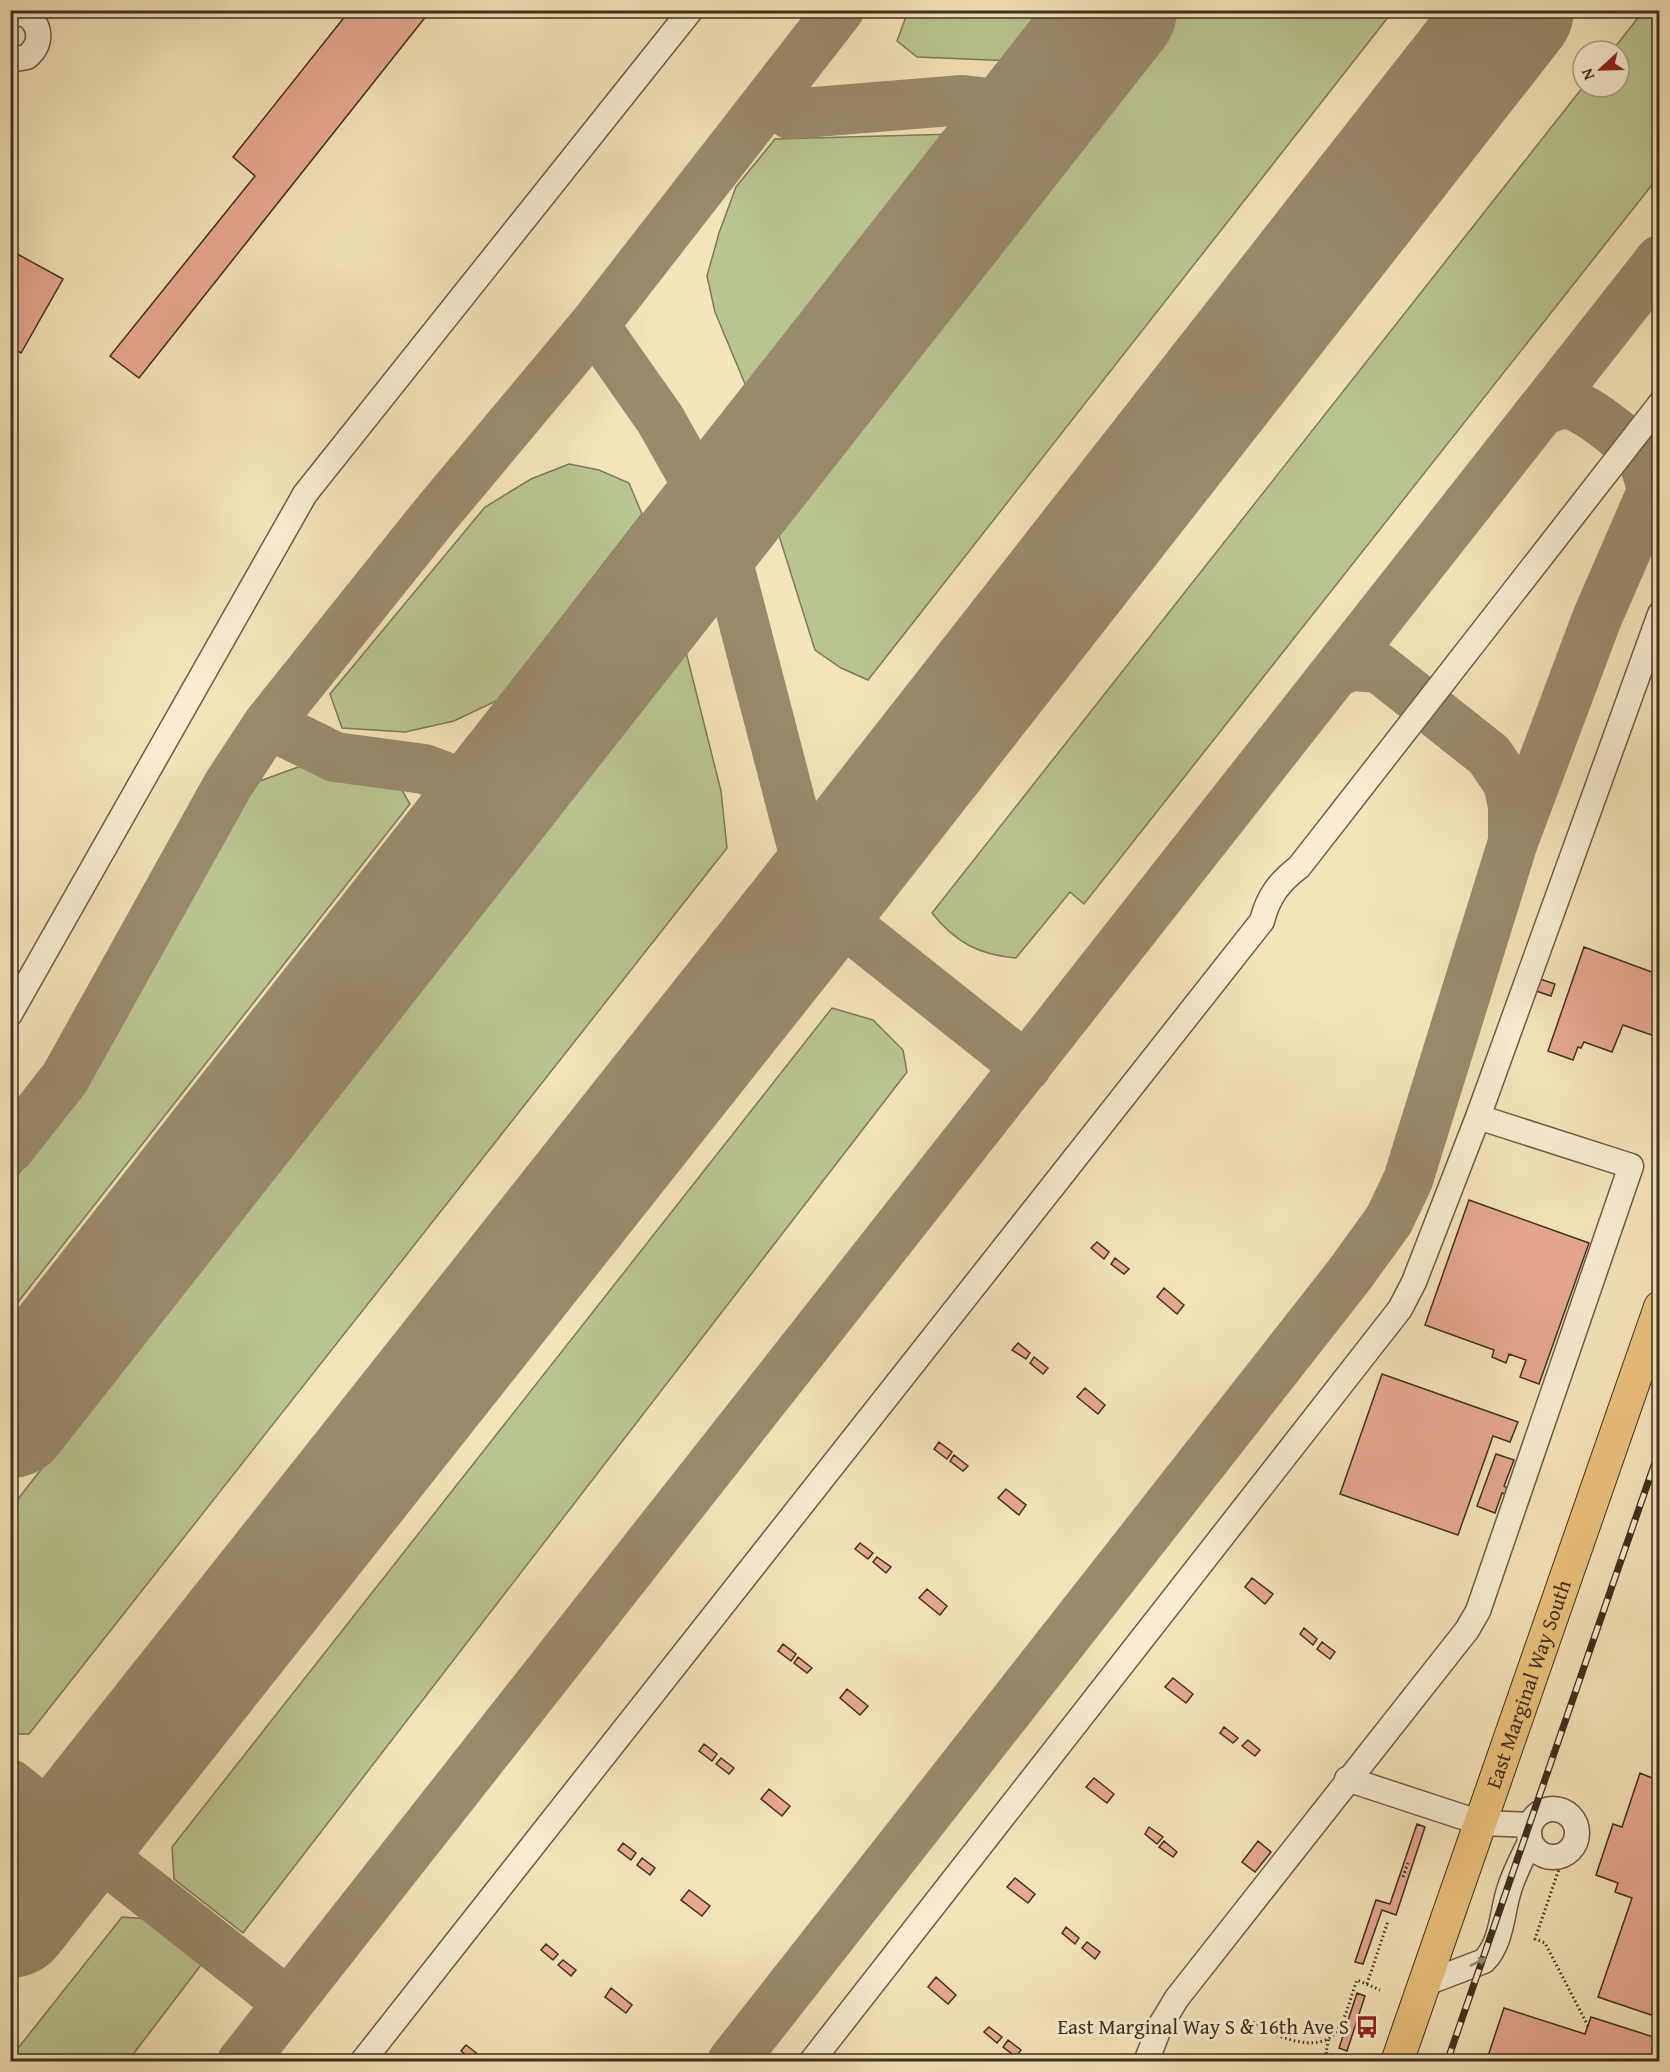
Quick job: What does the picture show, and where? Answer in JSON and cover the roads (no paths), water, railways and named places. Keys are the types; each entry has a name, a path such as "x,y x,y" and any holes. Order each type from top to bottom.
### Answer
{"main road":[{"name":"East Marginal Way South","path":"1397,2061 1659,1307"}],"lane":[{"path":"10,1014 305,494 691,10"},
{"path":"10,12 27,15 38,28 38,44 34,52 14,66"},
{"path":"362,2061 1262,921 1268,900 1285,878 1299,867 1659,404"},
{"path":"811,2061 1400,1309 1414,1282 1478,1117 1659,614"},
{"path":"1146,2061 1160,2026 1177,1998 1347,1779 1467,1630 1478,1611 1631,1166 1478,1117"},
{"path":"1347,1779 1481,1823 1530,1833"},
{"path":"1424,1984 1484,1961 1491,1955 1506,1909 1508,1891 1530,1833 1540,1813 1546,1810 1561,1810 1573,1820 1577,1827 1576,1842 1566,1854 1557,1857 1541,1854 1530,1833"}],"railway":[{"path":"1447,2062 1660,1448"}],"place":[{"name":"East Marginal Way S & 16th Ave S","path":"1367,2027"}]}
